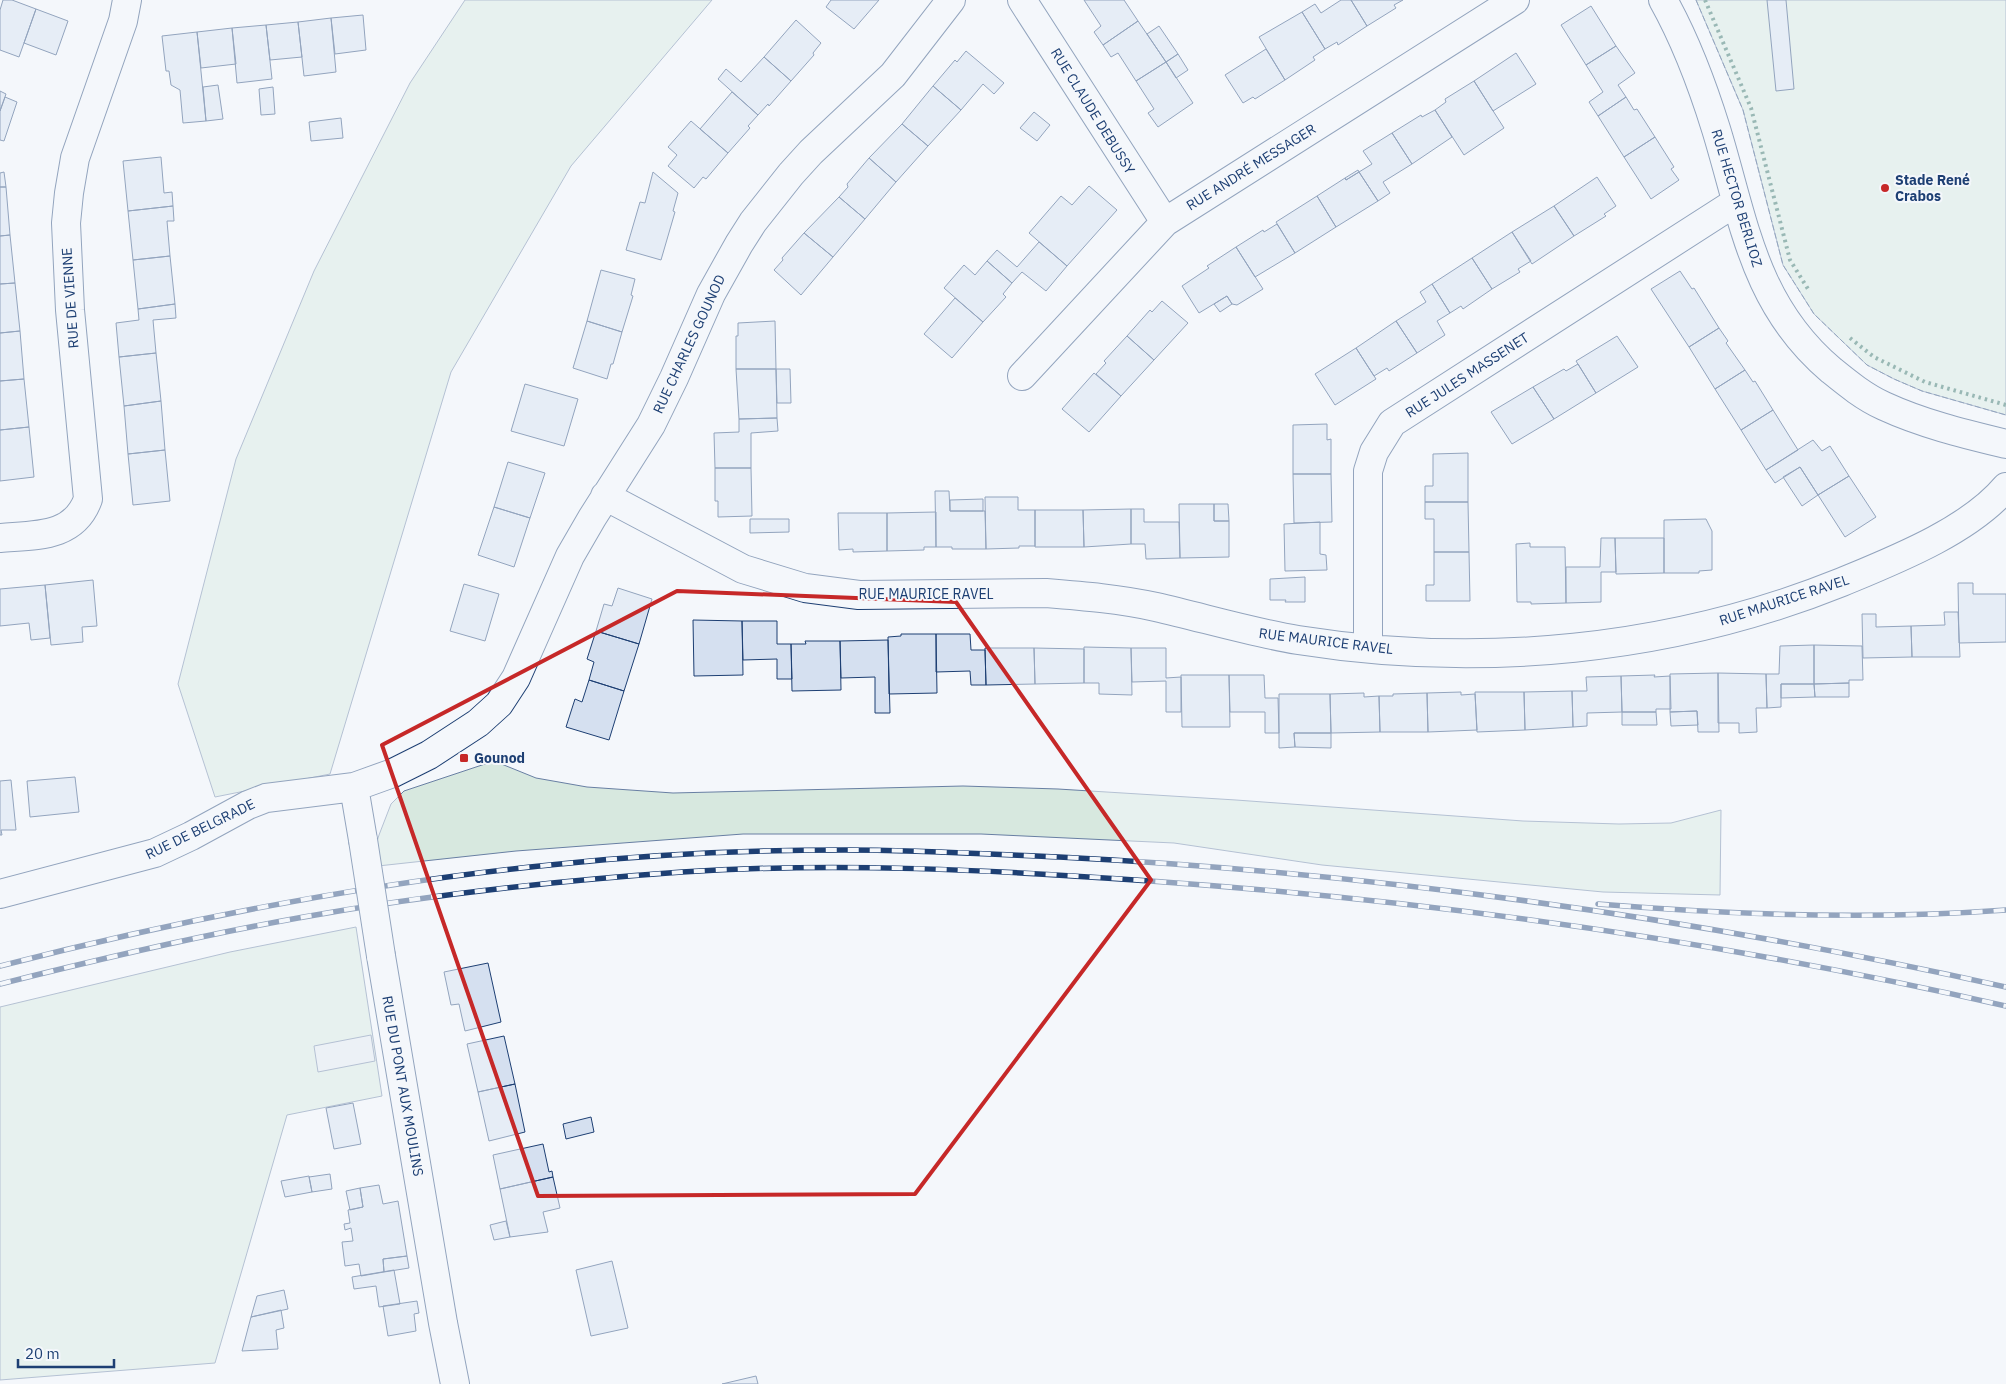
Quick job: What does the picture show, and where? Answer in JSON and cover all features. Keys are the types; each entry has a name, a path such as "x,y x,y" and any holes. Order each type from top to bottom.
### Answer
{"street":[{"name":"RUE DE VIENNE","path":"0,538 59,530 70,526 78,518 88,499 70,310 66,223 75,158 123,21 127,0"},
{"name":"RUE CHARLES GOUNOD","path":"478,723 499,704 516,678 570,556 605,496 651,424 722,271 753,222 811,152 893,75 951,0"},
{"name":"RUE CLAUDE DEBUSSY","path":"1022,0 1165,222"},
{"name":"RUE ANDRÉ MESSAGER","path":"1022,376 1165,222 1515,0"},
{"name":"RUE HECTOR BERLIOZ","path":"1662,0 1697,72 1716,130 1749,247 1765,286 1791,329 1823,363 1850,385 1883,405 1934,425 2006,444"},
{"name":"RUE JULES MASSENET","path":"1368,648 1368,471 1374,452 1392,423 1736,202"},
{"name":"RUE MAURICE RAVEL","path":"605,496 719,558 771,579 806,588 859,595 1046,594 1100,598 1156,607 1272,636 1368,648 1460,653 1532,651 1638,640 1755,612 1832,586 1901,556 1971,519 1988,506 2006,487"},
{"name":"RUE DE BELGRADE","path":"0,894 155,852 191,836 248,805 266,798 354,787 411,765 455,740 478,723"},
{"name":"RUE DU PONT AUX MOULINS","path":"354,787 381,956 455,1384"}],"highlighted area":[{"path":"677,591 956,602 1151,880 915,1194 538,1196 382,745"}],"shaded area":[{"path":"465,0 712,0 571,166 451,372 330,774 215,797 178,684 236,459 314,271 410,83"},
{"name":"Stade René Crabos","path":"1696,0 2006,0 2006,415 1922,391 1867,365 1814,314 1783,265 1743,110"},
{"path":"494,761 536,778 587,787 673,793 963,786 1058,789 1523,821 1619,824 1671,823 1721,810 1720,895 1603,892 1322,865 1174,843 981,834 743,834 516,851 378,866 374,851 379,835 391,804 404,791"},
{"path":"356,927 382,1096 287,1115 215,1363 0,1380 0,1007 230,952"},
{"path":"371,1035 375,1061 318,1072 314,1046"}],"building":[{"path":"3,0 12,0 36,9 19,57 0,50 0,10"},
{"path":"831,0 879,0 854,29 826,7"},
{"path":"1084,0 1124,0 1138,21 1103,45 1094,32 1101,26"},
{"path":"1341,0 1351,0 1367,26 1338,45 1337,42 1325,49 1302,12 1315,4 1321,13"},
{"path":"1351,0 1403,0 1394,5 1396,8 1367,26"},
{"path":"1767,0 1786,0 1794,89 1776,91"},
{"path":"1591,6 1616,46 1586,65 1561,25"},
{"path":"36,9 68,21 56,55 24,43"},
{"path":"1302,12 1325,49 1313,57 1315,60 1285,80 1259,37"},
{"path":"363,15 366,50 335,54 331,18"},
{"path":"331,18 336,72 304,76 298,22"},
{"path":"796,20 821,43 813,53 814,55 791,81 764,57"},
{"path":"1138,21 1166,62 1136,81 1118,53 1111,57 1103,45"},
{"path":"298,22 302,57 270,60 266,25"},
{"path":"266,25 272,79 237,83 232,28"},
{"path":"1159,26 1178,54 1166,62 1147,34"},
{"path":"232,28 236,64 201,68 197,32"},
{"path":"197,32 206,121 183,123 180,90 171,85 169,71 166,71 162,36"},
{"path":"1616,46 1635,73 1618,85 1626,97 1598,116 1589,102 1603,92 1586,65"},
{"path":"1266,49 1285,80 1255,99 1253,97 1243,103 1225,75"},
{"path":"966,51 1004,83 994,94 983,84 961,110 933,86 955,60 957,62"},
{"path":"1516,53 1536,84 1493,111 1474,81"},
{"path":"1178,54 1188,70 1176,78 1166,62"},
{"path":"764,57 791,81 769,106 768,104 758,115 718,79 726,69 741,82"},
{"path":"1166,62 1193,103 1158,127 1148,113 1154,109 1136,81"},
{"path":"1474,81 1504,128 1464,155 1435,110 1446,102 1445,99"},
{"path":"218,85 223,119 206,121 203,87"},
{"path":"933,86 961,110 928,146 902,124"},
{"path":"273,87 275,114 261,115 259,89"},
{"path":"0,91 6,94 0,111"},
{"path":"732,92 758,115 748,126 750,128 728,153 700,129"},
{"path":"5,97 17,102 4,141 0,140 0,111"},
{"path":"1626,97 1634,110 1637,109 1655,137 1624,157 1598,116"},
{"path":"1435,110 1452,137 1412,164 1392,133 1421,115 1422,117"},
{"path":"1034,112 1050,125 1037,141 1020,128"},
{"path":"341,118 343,138 311,141 309,122"},
{"path":"691,121 728,153 706,179 703,177 694,188 668,166 677,155 668,147"},
{"path":"902,124 928,146 896,182 869,158"},
{"path":"1392,133 1412,164 1383,182 1390,193 1378,201 1359,172 1372,164 1363,151"},
{"path":"1655,137 1674,167 1671,169 1679,180 1651,199 1624,157"},
{"path":"161,157 164,193 172,192 173,206 128,211 123,161"},
{"path":"869,158 896,182 865,219 839,197 848,187 847,184"},
{"path":"1358,170 1359,172 1346,180 1345,178"},
{"path":"4,172 6,187 0,187 0,173"},
{"path":"653,172 678,193 673,211 675,212 661,260 626,250 640,202 645,203"},
{"path":"1359,172 1378,201 1336,227 1317,196 1345,178 1346,180"},
{"path":"1597,177 1616,206 1604,214 1606,216 1574,236 1554,206"},
{"path":"1089,186 1117,210 1067,266 1029,233 1061,196 1072,205"},
{"path":"0,187 6,187 10,235 0,236"},
{"path":"1317,196 1336,227 1295,253 1276,222"},
{"path":"839,197 865,219 833,257 804,233"},
{"path":"173,206 174,221 167,221 170,256 133,260 128,211"},
{"path":"1554,206 1574,236 1532,264 1512,232"},
{"path":"1277,224 1295,253 1255,277 1236,247 1263,230 1264,232"},
{"path":"1512,232 1531,261 1518,269 1520,272 1492,289 1472,258"},
{"path":"804,233 833,257 801,295 774,270"},
{"path":"10,235 15,283 0,284 0,236"},
{"path":"1039,242 1067,266 1046,291 1022,272 1012,283 987,261 997,250 1017,267"},
{"path":"1236,247 1263,289 1237,305 1232,304 1227,296 1199,313 1182,286 1209,268 1207,266"},
{"path":"170,256 175,304 138,309 133,260"},
{"path":"1472,258 1492,289 1463,309 1461,306 1450,313 1432,284"},
{"path":"987,261 1012,283 1003,294 1006,297 983,322 944,288 964,265 975,275"},
{"path":"601,270 635,279 631,295 633,296 622,332 587,321"},
{"path":"1680,271 1692,289 1694,288 1719,328 1689,347 1651,289"},
{"path":"15,283 20,331 0,333 0,284"},
{"path":"1432,284 1450,313 1437,321 1445,335 1417,353 1396,321 1426,302 1420,292"},
{"path":"1227,296 1232,304 1220,312 1214,304"},
{"path":"955,298 983,322 952,358 924,334"},
{"path":"1162,301 1188,323 1154,360 1127,336 1150,310 1152,312"},
{"path":"175,304 176,318 153,320 156,353 119,357 116,323 139,320 138,309"},
{"path":"587,321 622,332 607,379 573,368"},
{"path":"775,321 776,369 736,369 738,323"},
{"path":"1396,321 1417,353 1389,371 1387,368 1374,376 1356,348"},
{"path":"1719,328 1728,341 1726,343 1745,370 1715,389 1689,347"},
{"path":"20,331 24,379 0,381 0,333"},
{"path":"1127,336 1154,360 1121,396 1096,374 1106,363 1104,361"},
{"path":"1617,336 1638,367 1596,393 1576,361"},
{"path":"1356,348 1376,379 1335,405 1315,374"},
{"path":"156,353 161,401 124,406 119,357"},
{"path":"1578,364 1596,393 1554,419 1533,387 1564,369 1566,371"},
{"path":"736,369 776,369 777,418 739,419"},
{"path":"776,369 790,369 791,403 777,403"},
{"path":"1745,370 1753,382 1755,381 1773,410 1741,430 1715,389"},
{"path":"1094,373 1121,396 1089,432 1062,409"},
{"path":"24,379 29,427 0,430 0,381"},
{"path":"525,384 578,399 564,446 511,431"},
{"path":"1533,387 1554,419 1512,444 1491,412"},
{"path":"161,401 165,450 128,454 124,406"},
{"path":"1773,410 1798,450 1766,470 1741,430"},
{"path":"777,418 778,431 751,433 751,468 715,468 714,433 739,432 739,419"},
{"path":"1327,424 1327,440 1331,439 1331,474 1293,474 1293,425"},
{"path":"29,427 34,477 0,481 0,430"},
{"path":"1813,440 1822,451 1830,446 1849,476 1818,495 1800,467 1775,483 1766,470"},
{"path":"165,450 170,501 133,505 128,454"},
{"path":"1468,453 1468,502 1425,502 1425,486 1433,486 1433,454"},
{"path":"508,462 545,473 530,518 494,507"},
{"path":"1800,467 1818,495 1802,506 1783,477"},
{"path":"715,468 751,468 752,516 718,517 718,501 715,501"},
{"path":"1293,474 1331,474 1332,522 1294,523"},
{"path":"1849,476 1876,517 1845,537 1818,495"},
{"path":"935,491 949,491 950,511 985,511 986,549 936,547"},
{"path":"985,497 1018,497 1018,510 1035,510 1035,546 986,549"},
{"path":"983,499 983,511 950,511 950,500"},
{"path":"1425,502 1468,502 1469,552 1434,552 1434,519 1425,519"},
{"path":"1179,504 1214,504 1214,521 1229,521 1229,557 1180,558"},
{"path":"1214,504 1228,504 1229,521 1214,521"},
{"path":"494,507 530,518 514,567 478,555"},
{"path":"1131,509 1131,544 1084,547 1083,510"},
{"path":"1131,509 1144,509 1144,522 1179,522 1180,558 1146,559 1145,544 1131,544"},
{"path":"1035,510 1083,510 1084,547 1035,547"},
{"path":"936,512 936,547 924,547 924,550 887,551 887,513"},
{"path":"838,513 887,513 887,551 853,552 853,549 839,550"},
{"path":"750,519 789,519 789,532 750,533"},
{"path":"1706,519 1712,531 1712,570 1699,571 1699,573 1664,573 1664,520"},
{"path":"1320,522 1320,554 1326,555 1327,570 1285,571 1284,524"},
{"path":"1601,538 1615,538 1616,572 1601,572 1601,602 1566,603 1566,567 1600,567"},
{"path":"1615,538 1664,538 1664,573 1616,574"},
{"path":"1530,543 1530,547 1565,547 1566,603 1531,604 1531,602 1517,602 1516,544"},
{"path":"1434,552 1469,552 1470,601 1426,601 1426,585 1434,585"},
{"path":"1305,577 1305,602 1270,600 1270,579"},
{"path":"93,580 97,626 82,627 83,642 51,645 45,585"},
{"path":"1958,583 1973,583 1973,594 2006,594 2006,642 1959,643"},
{"path":"464,584 499,594 485,641 450,631"},
{"path":"45,585 50,638 31,640 29,623 0,626 0,589"},
{"path":"618,588 652,599 639,644 596,631 604,604 612,606"},
{"path":"1944,612 1958,612 1960,657 1912,657 1911,626 1945,625"},
{"path":"1862,614 1876,614 1876,627 1911,626 1912,657 1863,658"},
{"path":"693,620 742,621 743,675 694,676"},
{"path":"742,621 777,621 777,644 791,644 792,679 777,679 777,659 743,660"},
{"path":"596,631 639,644 624,691 589,680 594,662 587,659"},
{"path":"901,634 936,634 937,693 889,694 888,637 901,636"},
{"path":"936,634 970,634 971,650 985,650 986,685 971,685 970,671 936,672"},
{"path":"888,640 890,713 875,713 875,677 841,678 840,641"},
{"path":"805,641 840,641 841,690 792,691 791,644 806,644"},
{"path":"1814,645 1862,646 1863,680 1849,680 1849,683 1814,684"},
{"path":"1814,645 1814,684 1781,684 1781,707 1767,708 1766,674 1779,674 1780,646"},
{"path":"1084,647 1131,648 1132,695 1099,694 1099,683 1084,683"},
{"path":"985,648 1034,648 1035,684 986,685"},
{"path":"1034,648 1084,649 1084,683 1035,684"},
{"path":"1131,648 1166,648 1166,678 1181,677 1181,712 1166,712 1166,681 1132,682"},
{"path":"1718,673 1766,674 1767,708 1756,708 1757,732 1739,733 1739,723 1718,723"},
{"path":"1718,673 1719,732 1698,732 1697,711 1670,712 1670,674"},
{"path":"1181,675 1229,675 1230,727 1182,727"},
{"path":"1229,675 1264,675 1265,698 1278,698 1279,733 1265,733 1265,712 1230,712"},
{"path":"1655,675 1654,677 1670,676 1671,709 1656,709 1656,712 1622,712 1621,676"},
{"path":"1621,676 1622,712 1587,713 1587,726 1573,727 1572,691 1587,691 1586,677"},
{"path":"589,680 624,691 609,740 566,727 575,699 582,702"},
{"path":"1849,683 1849,697 1815,697 1814,684"},
{"path":"1781,684 1814,684 1815,697 1781,698"},
{"path":"1572,691 1573,727 1525,730 1524,692"},
{"path":"1461,692 1461,695 1475,694 1477,730 1428,732 1427,693"},
{"path":"1475,692 1524,692 1525,730 1477,732"},
{"path":"1364,693 1364,697 1379,696 1380,732 1331,733 1330,694"},
{"path":"1427,693 1428,732 1380,732 1379,696"},
{"path":"1279,694 1330,694 1331,733 1294,733 1295,747 1279,748"},
{"path":"1697,711 1698,725 1671,726 1670,712"},
{"path":"1622,712 1656,712 1657,725 1622,725"},
{"path":"1294,733 1331,733 1331,748 1295,747"},
{"path":"75,777 79,812 30,817 27,781"},
{"path":"11,780 16,830 1,830 2,835 0,835 0,781"},
{"path":"488,963 501,1022 465,1031 459,1004 451,1005 444,972"},
{"path":"504,1036 515,1084 478,1092 467,1044"},
{"path":"515,1084 525,1132 489,1141 478,1092"},
{"path":"353,1103 361,1144 334,1149 326,1108"},
{"path":"591,1117 594,1132 566,1139 563,1124"},
{"path":"543,1144 549,1172 552,1171 553,1177 500,1189 493,1155"},
{"path":"330,1174 332,1189 312,1192 309,1177"},
{"path":"309,1176 312,1192 285,1197 281,1181"},
{"path":"553,1177 560,1208 543,1212 548,1232 510,1237 500,1189"},
{"path":"379,1185 383,1204 398,1201 407,1256 383,1259 384,1272 361,1276 359,1264 345,1266 342,1242 353,1241 351,1228 345,1230 344,1224 350,1223 348,1210 363,1207 360,1188"},
{"path":"360,1188 363,1207 350,1210 346,1191"},
{"path":"506,1221 510,1237 494,1240 490,1225"},
{"path":"407,1256 409,1268 384,1272 383,1259"},
{"path":"612,1261 628,1328 591,1336 576,1270"},
{"path":"394,1270 400,1304 379,1307 376,1286 354,1289 352,1277"},
{"path":"284,1290 288,1309 251,1317 257,1296"},
{"path":"417,1301 419,1313 414,1314 416,1331 388,1336 383,1306"},
{"path":"281,1310 284,1328 276,1330 278,1349 242,1351 251,1317"},
{"path":"756,1376 758,1384 722,1384"}],"railway":[{"path":"0,966 208,918 278,904 419,881 560,864 667,855 872,850 952,852 1178,864 1298,874 1417,887 1535,902 1771,940 1889,962 2006,987"},
{"path":"0,984 223,932 393,902 537,884 682,872 741,869 858,868 975,871 1150,881 1258,889 1473,912 1581,927 1794,962 2006,1006"},
{"path":"1598,904 1802,915 1904,915 2006,910"}],"hedge":[{"path":"1705,0 1751,108 1790,260 1808,289"},
{"path":"1850,338 1874,357 1925,382 2006,405"}],"fence":[{"path":"1696,0 1743,110 1783,265 1814,314 1867,365 1922,391 2006,415"}],"place":[{"name":"Stade René Crabos","path":"1885,188"},
{"name":"Gounod","path":"464,758"}]}
